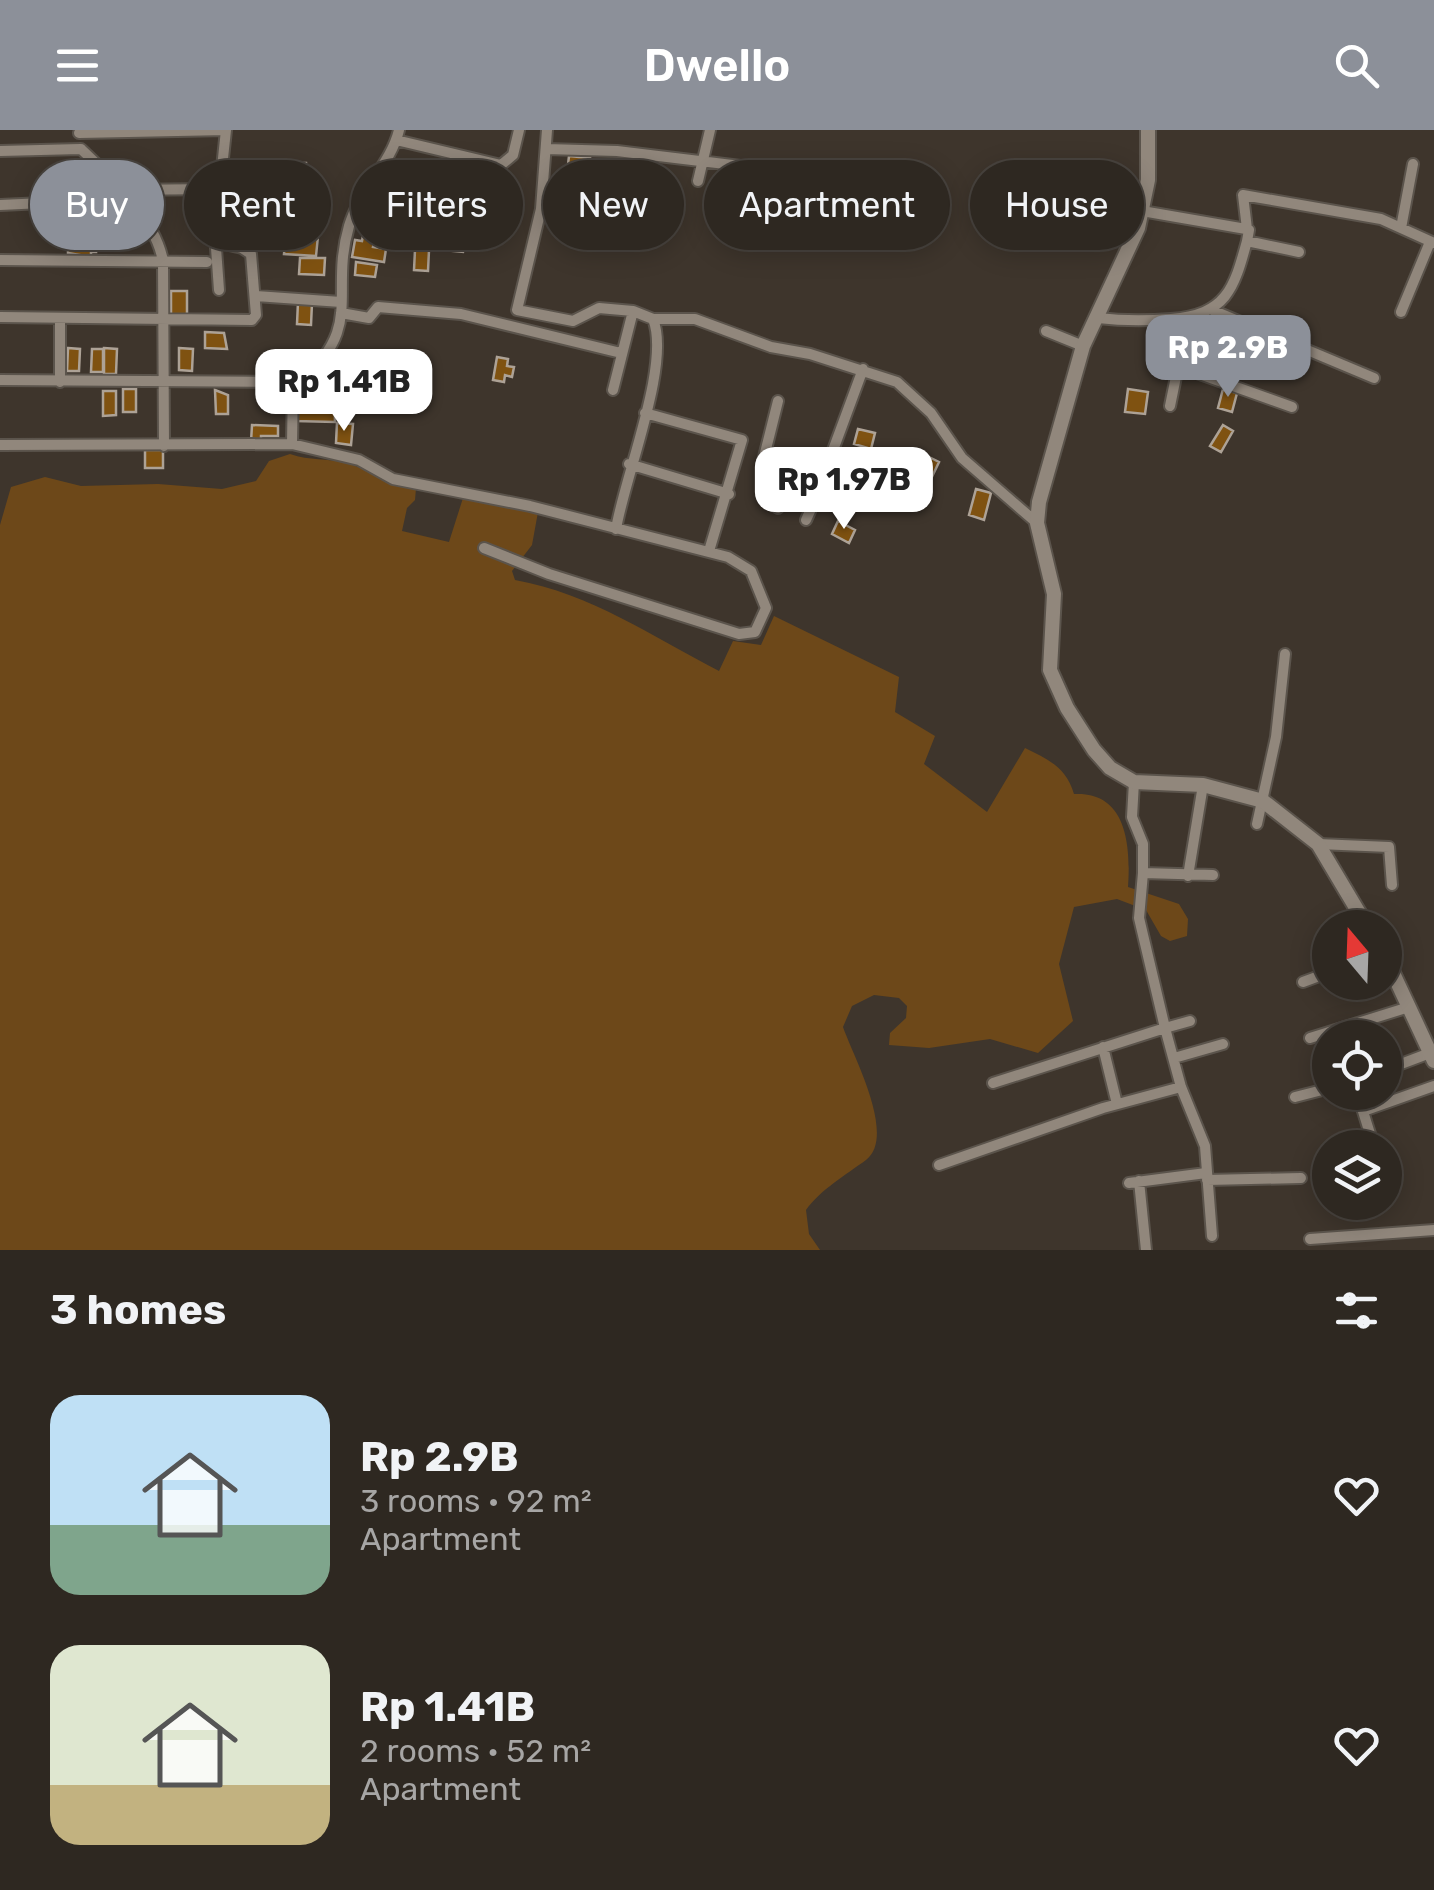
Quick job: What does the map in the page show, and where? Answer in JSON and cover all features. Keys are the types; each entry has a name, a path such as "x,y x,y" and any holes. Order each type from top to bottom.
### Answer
{"street":[{"path":"78,148 79,131 226,130 223,160"},
{"path":"292,444 297,382 334,348 341,308 343,253 350,224 368,183 398,135 501,165 514,155 519,130"},
{"path":"547,130 540,217 517,310 569,321 599,308 632,311 653,319 694,319 771,347 863,369 908,390 930,412 962,458 1037,523"},
{"path":"698,182 710,130"},
{"path":"1144,195 1152,131"},
{"path":"0,150 78,148 90,160"},
{"path":"546,149 617,151 702,164"},
{"path":"1401,228 1413,164"},
{"path":"1098,318 1188,318 1212,310 1233,286 1244,231 1242,195 1368,216 1432,242 1401,312"},
{"path":"0,205 30,204"},
{"path":"1144,211 1244,231 1299,252"},
{"path":"159,250 163,261 164,446"},
{"path":"216,250 219,290"},
{"path":"0,317 252,320 256,296 248,250"},
{"path":"1126,250 1083,346 1042,486 1037,523 1054,594 1049,659 1052,679 1102,761 1134,782 1203,785 1263,801 1318,844 1357,910"},
{"path":"0,260 206,262"},
{"path":"256,296 341,308 370,318 378,308 461,314 621,353"},
{"path":"1212,310 1374,378"},
{"path":"613,390 632,311"},
{"path":"1170,406 1188,318"},
{"path":"60,319 60,382"},
{"path":"616,529 659,352 653,319"},
{"path":"1046,331 1083,346"},
{"path":"1180,366 1292,407"},
{"path":"806,520 863,369"},
{"path":"0,380 412,383"},
{"path":"778,401 762,460 820,480"},
{"path":"645,413 739,438 743,445 709,551"},
{"path":"0,445 292,444 365,462 393,480 530,506 743,562 752,571 766,608 755,632 727,630 549,574 484,548"},
{"path":"630,464 729,494"},
{"path":"778,508 794,473"},
{"path":"1257,824 1279,720 1285,654"},
{"path":"1134,782 1132,816 1143,844 1139,918 1182,1087 1204,1146 1212,1236"},
{"path":"1188,876 1203,785"},
{"path":"1318,844 1389,847 1392,884"},
{"path":"1143,873 1213,876"},
{"path":"1303,982 1312,979"},
{"path":"1402,991 1432,1057 1402,1065"},
{"path":"1310,1038 1410,1007"},
{"path":"993,1084 1190,1021"},
{"path":"1174,1058 1223,1044"},
{"path":"1103,1048 1117,1104"},
{"path":"1402,1097 1434,1086"},
{"path":"938,1165 1117,1104 1182,1087"},
{"path":"1295,1097 1312,1093"},
{"path":"1146,1250 1134,1182 1206,1176 1301,1178"},
{"path":"1310,1240 1434,1230"}],"shaded area":[{"path":"290,454 346,463 416,488 402,531 449,542 463,498 538,512 532,545 512,571 515,580 595,606 719,671 733,641 761,645 774,616 899,677 895,712 935,736 924,764 987,812 1025,748 1049,761 1066,777 1074,794 1092,795 1115,811 1126,839 1128,887 1179,904 1188,919 1187,936 1170,941 1161,936 1146,910 1117,899 1074,907 1059,964 1073,1021 1038,1053 990,1039 929,1048 889,1045 890,1033 906,1018 907,1006 899,998 874,995 852,1006 843,1027 870,1095 877,1133 874,1149 866,1160 826,1189 806,1210 809,1234 820,1250 0,1250 0,525 11,487 45,477 81,486 158,484 222,489 256,481 269,461"}],"building":[{"path":"569,156 590,158 590,160 569,160"},
{"path":"68,250 96,252 91,252 91,257"},
{"path":"284,250 317,250 316,256 284,254"},
{"path":"353,250 386,250 384,262 352,257"},
{"path":"415,250 429,250 428,271 414,270"},
{"path":"300,258 325,258 324,275 299,274"},
{"path":"356,262 377,265 375,277 355,275"},
{"path":"171,291 187,291 187,315 171,315"},
{"path":"298,302 312,303 311,325 297,324"},
{"path":"205,332 224,333 227,349 205,348"},
{"path":"1245,339 1263,342 1260,357 1243,354"},
{"path":"1193,343 1211,347 1207,364 1189,360"},
{"path":"68,348 80,349 79,371 67,371"},
{"path":"104,348 117,349 116,374 104,374"},
{"path":"179,348 193,349 192,371 179,370"},
{"path":"1222,348 1234,350 1229,375 1216,372"},
{"path":"92,349 103,349 103,372 91,372"},
{"path":"339,356 355,356 356,373 340,374"},
{"path":"497,357 508,359 507,366 514,367 512,377 505,375 504,382 493,380"},
{"path":"298,383 334,388 335,422 296,421"},
{"path":"369,388 383,388 382,409 369,404"},
{"path":"123,389 136,389 136,412 123,412"},
{"path":"270,389 289,389 288,409 282,408 282,403 270,403"},
{"path":"1128,389 1148,392 1145,414 1125,412"},
{"path":"1223,389 1237,393 1232,412 1218,408"},
{"path":"215,390 228,395 228,414 216,414"},
{"path":"103,391 116,391 116,415 103,416"},
{"path":"337,423 353,424 351,445 336,443"},
{"path":"252,425 278,426 278,436 261,436 261,442 251,442"},
{"path":"1223,425 1233,431 1221,452 1210,446"},
{"path":"858,429 875,433 871,449 854,444"},
{"path":"145,450 163,450 163,468 145,468"},
{"path":"925,455 939,462 931,479 917,473"},
{"path":"976,489 991,493 984,520 969,515"},
{"path":"838,521 855,530 849,543 832,534"}]}
